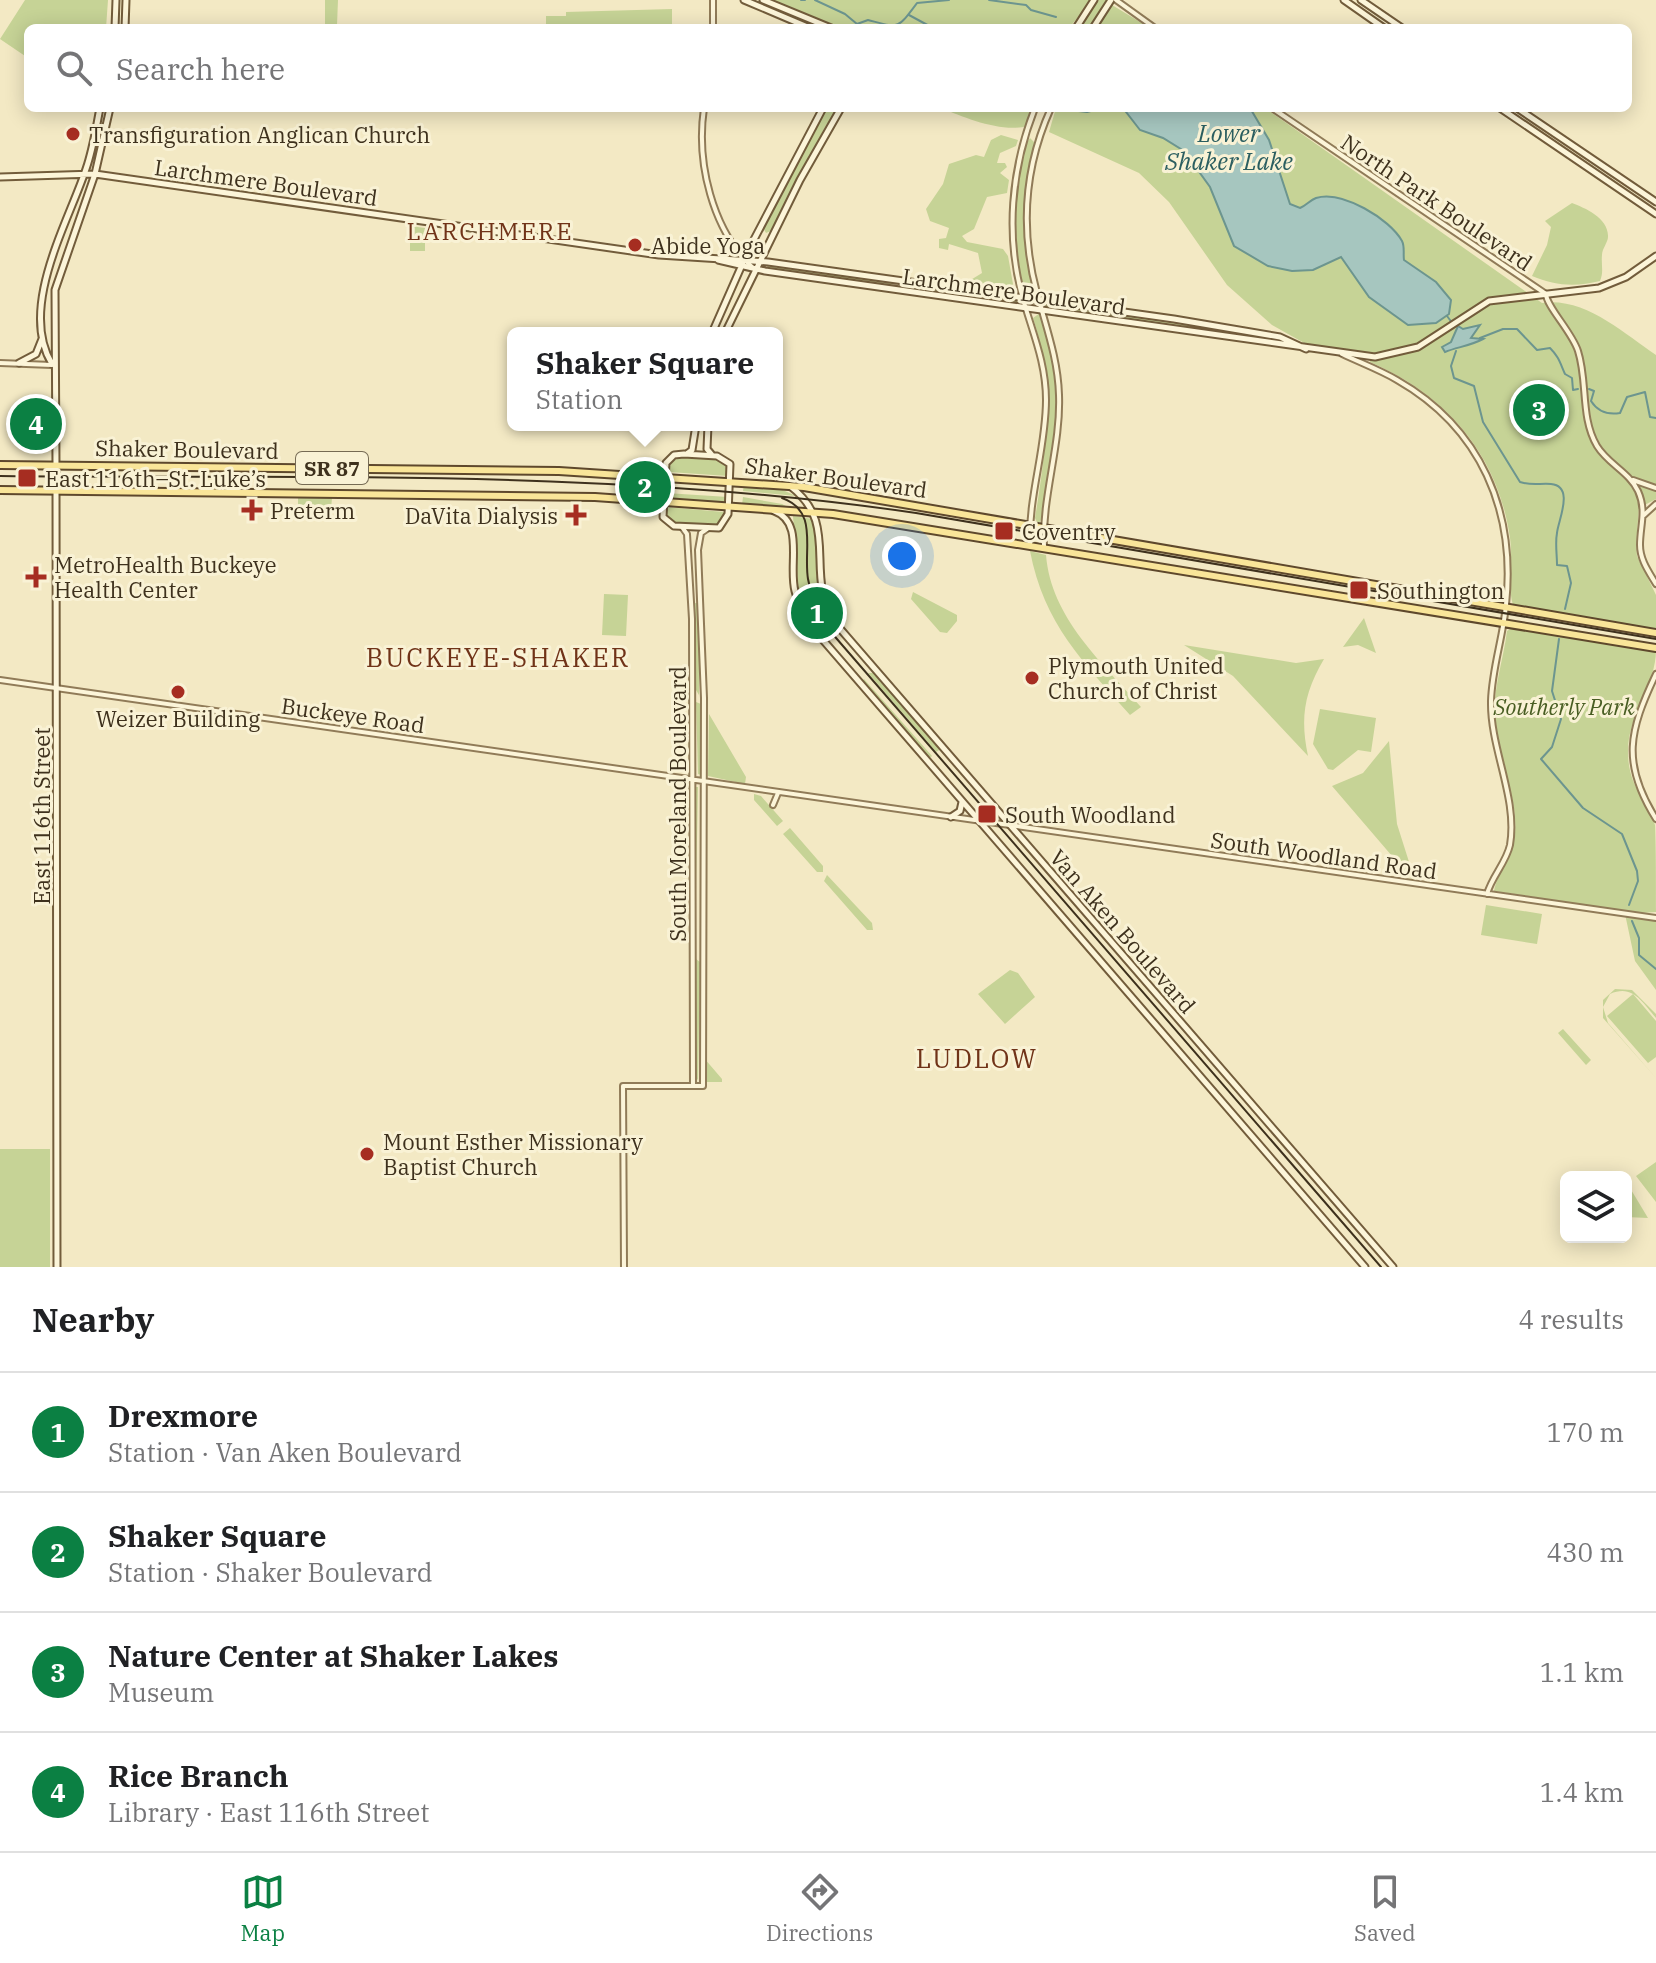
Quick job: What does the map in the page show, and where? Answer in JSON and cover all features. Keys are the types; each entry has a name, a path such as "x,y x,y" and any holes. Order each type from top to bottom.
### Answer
{"main road":[{"path":"115,24 116,0"},
{"path":"125,24 126,0"},
{"path":"744,0 801,24"},
{"path":"763,0 821,24"},
{"path":"1079,24 1094,0"},
{"path":"1096,24 1113,0"},
{"path":"1344,0 1378,24"},
{"path":"1361,0 1396,24"},
{"path":"19,363 37,353 43,334 45,276 85,173 99,112"},
{"path":"52,365 56,354 56,281 95,174 109,112"},
{"path":"715,327 744,259 821,112"},
{"path":"728,327 759,261 839,112"},
{"path":"1506,112 1656,214"},
{"path":"1523,112 1656,202"},
{"name":"Larchmere Boulevard","path":"0,177 95,174 659,255 744,259 1257,334 1290,340 1306,349"},
{"name":"Larchmere Boulevard","path":"718,260 740,268 1375,357 1418,347 1478,306 1501,298 1607,286 1656,256"},
{"path":"43,334 52,365"},
{"path":"1257,334 1257,342"},
{"name":"East 116th Street","path":"52,365 56,469 57,1267"},
{"path":"695,431 692,450 668,460 663,502 666,521 708,529 723,526 729,507 731,481 730,464 707,449 708,431"},
{"path":"684,454 717,456"},
{"name":"Shaker Boulevard","path":"0,465 56,469 555,471 788,485 1656,633"},
{"path":"788,485 805,498 815,513"},
{"name":"Shaker Boulevard","path":"0,490 56,487 556,496 815,513 1044,547 1656,648"},
{"name":"Van Aken Boulevard","path":"773,511 786,518 793,531 795,592 809,620 1365,1267"},
{"name":"Van Aken Boulevard","path":"815,513 819,526 819,579 832,618 1393,1267"},
{"path":"951,817 960,811 962,801"}],"street":[{"path":"713,0 713,24"},
{"path":"1113,0 1149,24"},
{"path":"704,112 702,148 709,189 731,241 755,269"},
{"path":"1030,545 1046,400 1042,357 1022,298 1014,247 1013,202 1018,162 1034,112"},
{"path":"1044,547 1043,529 1059,403 1055,355 1029,260 1026,209 1032,164 1050,112"},
{"name":"North Park Boulevard","path":"1278,112 1546,294"},
{"path":"1546,294 1548,305 1567,324 1579,354 1591,432 1605,457 1631,479 1656,488"},
{"path":"1342,354 1417,393 1453,422 1478,453 1494,487 1506,537 1506,608 1492,682 1491,711 1511,834 1507,855 1487,894"},
{"path":"0,363 52,365"},
{"path":"1631,479 1644,515 1641,555 1656,584"},
{"path":"1644,515 1656,504"},
{"name":"South Moreland Boulevard","path":"680,526 687,534 692,619 693,1086 703,1086 703,622 698,550 701,533 708,529"},
{"path":"1656,674 1638,714 1632,750 1639,789 1656,819"},
{"name":"Buckeye Road","path":"0,680 703,782"},
{"name":"South Woodland Road","path":"703,782 1656,918"},
{"path":"773,805 778,793"},
{"path":"624,1267 623,1086 693,1086"}],"green space":[{"path":"25,0 108,0 106,24 24,24 24,55 0,39"},
{"path":"325,0 338,0 337,24 325,24"},
{"path":"770,0 1092,0 1072,24 827,24"},
{"path":"1098,0 1107,0 1092,24 1082,24"},
{"path":"1112,5 1143,24 1099,24"},
{"path":"672,9 672,24 546,24 546,16 566,16 566,12"},
{"path":"823,112 836,112 825,127 773,230 766,233 762,226"},
{"path":"952,112 1032,112 1027,126 1017,128"},
{"path":"1055,112 1271,112 1542,303 1558,303 1588,311 1656,355 1656,499 1639,508 1636,544 1637,556 1656,595 1656,630 1513,605 1510,538 1504,508 1480,454 1445,410 1397,376 1370,362 1370,354 1306,344 1272,325 1227,285 1169,202 1139,173 1049,132"},
{"path":"1001,135 1018,140 1016,146 1000,153 997,163 1005,163 1007,167 1000,173 1009,180 1007,193 987,197 974,229 962,236 967,242 1003,249 1008,256 1013,284 1009,290 998,289 994,284 969,286 969,281 982,273 978,253 949,244 948,250 939,248 939,239 946,238 949,228 930,221 926,209 943,184 949,164 976,155 984,157 991,140"},
{"path":"1030,138 1035,143 1023,214 1034,293 1031,297 1024,294 1015,214 1018,170"},
{"path":"1572,203 1605,224 1608,239 1602,253 1600,281 1566,284 1532,276 1547,245 1551,227 1545,221"},
{"path":"410,226 425,228 425,251 410,251"},
{"path":"769,265 891,283 893,285 766,269"},
{"path":"902,284 1015,299 1020,304 899,288"},
{"path":"1039,300 1280,337 1306,349 1043,311"},
{"path":"1040,313 1056,361 1058,413 1043,516 1038,525 1035,518 1046,418 1044,368 1033,318"},
{"path":"683,457 720,460 727,464 728,476 669,472 671,461"},
{"path":"744,484 776,487 796,496 743,491"},
{"path":"666,493 728,497 724,504 668,499"},
{"path":"743,497 782,504 792,509 742,505"},
{"path":"298,498 332,498 331,509 319,519 303,518 298,513"},
{"path":"666,507 726,513 718,526 678,524 666,517"},
{"path":"793,516 813,519 817,534 817,599 799,596"},
{"path":"1030,551 1046,555 1057,599 1068,619 1095,656 1141,707 1130,715 1081,659 1055,621 1036,577"},
{"path":"913,592 957,615 957,621 947,633 940,632 911,599"},
{"path":"604,594 628,595 626,636 602,635"},
{"path":"694,603 700,603 699,695 696,690"},
{"path":"1364,618 1376,653 1358,645 1343,647"},
{"name":"Southerly Park","path":"1512,628 1656,650 1652,675 1632,725 1628,751 1634,783 1655,825 1656,912 1640,913 1494,891 1515,833 1514,806 1497,737 1494,711 1507,631"},
{"path":"1184,645 1296,663 1324,659 1312,683 1304,718 1308,756 1233,676"},
{"path":"868,673 876,673 941,749 936,752"},
{"path":"864,679 931,757 925,756 862,681"},
{"path":"696,702 701,704 701,775 698,774"},
{"path":"1320,709 1376,718 1371,752 1358,750 1333,770 1328,769 1313,744"},
{"path":"709,714 746,777 745,784 708,776"},
{"path":"1389,741 1397,824 1416,884 1332,786 1363,773"},
{"path":"695,787 698,787 696,890"},
{"path":"754,794 761,796 783,821 777,826 754,800"},
{"path":"790,828 823,866 823,872 817,872 783,834"},
{"path":"827,875 872,923 873,930 867,930 824,881"},
{"path":"1486,905 1542,914 1537,944 1481,935"},
{"path":"1625,914 1656,918 1656,990 1635,961"},
{"path":"696,959 700,962 698,1080 696,1078"},
{"path":"1010,970 1018,973 1035,997 1005,1024 978,994"},
{"path":"1615,989 1632,990 1656,1014 1656,1018 1636,996 1625,991 1610,994 1603,1007 1603,1000"},
{"path":"1633,994 1656,1021 1656,1057 1648,1063 1607,1016"},
{"path":"1603,1007 1608,1023 1656,1078 1603,1018"},
{"path":"1563,1029 1591,1060 1586,1065 1558,1033"},
{"path":"704,1058 722,1079 722,1082 705,1082"},
{"path":"0,1149 50,1149 50,1267 0,1267"},
{"path":"1656,1162 1656,1202 1636,1176"},
{"path":"1632,1191 1648,1218 1632,1217"}],"water":[{"name":"Lower Shaker Lake","path":"1126,112 1252,112 1269,140 1290,204 1300,208 1316,198 1339,198 1376,216 1402,241 1404,260 1436,282 1451,300 1449,314 1436,323 1408,325 1369,297 1341,257 1313,270 1292,271 1268,266 1234,246 1210,187 1184,151 1163,138 1140,130"},
{"path":"1480,325 1471,338 1483,339 1445,352 1442,347 1451,342 1458,326 1463,329"}],"waterway":[{"path":"815,0 845,14 857,24"},
{"path":"898,24 917,3 949,0"},
{"path":"989,0 1026,5 1031,10 1056,17"},
{"path":"909,15 926,24"},
{"path":"857,24 868,20 887,24"},
{"path":"1447,316 1453,324"},
{"path":"1480,338 1503,329 1517,329 1537,350 1550,348 1565,374 1572,378 1573,390 1578,389"},
{"path":"1456,351 1451,366 1454,378 1474,386 1483,422 1520,482 1551,484 1562,491 1564,497 1556,545 1557,565 1567,566 1571,583 1565,609"},
{"path":"1589,389 1594,391 1591,401 1594,405 1611,414 1620,413 1627,397 1645,392 1650,417 1656,418"},
{"path":"1559,639 1552,691 1561,719 1552,747 1541,759 1583,808 1622,834 1638,881 1629,905"},
{"path":"1632,921 1639,938 1639,955 1656,969"}],"tram line":[{"path":"0,476 344,477 573,482 802,499 916,513 1656,639"},
{"path":"782,498 794,504 805,521 809,586 830,631 1381,1267"}],"place":[{"name":"Transfiguration Anglican Church","path":"73,134"},
{"name":"Abide Yoga","path":"635,245"},
{"name":"Nature Center at Shaker Lakes","path":"1539,410"},
{"name":"Rice Branch","path":"36,424"},
{"name":"East 116th–St. Luke’s","path":"27,478"},
{"name":"Shaker Square","path":"645,487"},
{"name":"Preterm","path":"252,510"},
{"name":"DaVita Dialysis","path":"576,515"},
{"name":"Coventry","path":"1004,531"},
{"name":"MetroHealth Buckeye Health Center","path":"36,577"},
{"name":"Southington","path":"1359,590"},
{"name":"Drexmore","path":"817,613"},
{"name":"Plymouth United Church of Christ","path":"1032,678"},
{"name":"Weizer Building","path":"178,692"},
{"name":"South Woodland","path":"987,814"},
{"name":"Mount Esther Missionary Baptist Church","path":"367,1154"}],"district":[{"name":"LARCHMERE","path":"490,231"},
{"name":"BUCKEYE-SHAKER","path":"498,657"},
{"name":"LUDLOW","path":"977,1058"}]}
